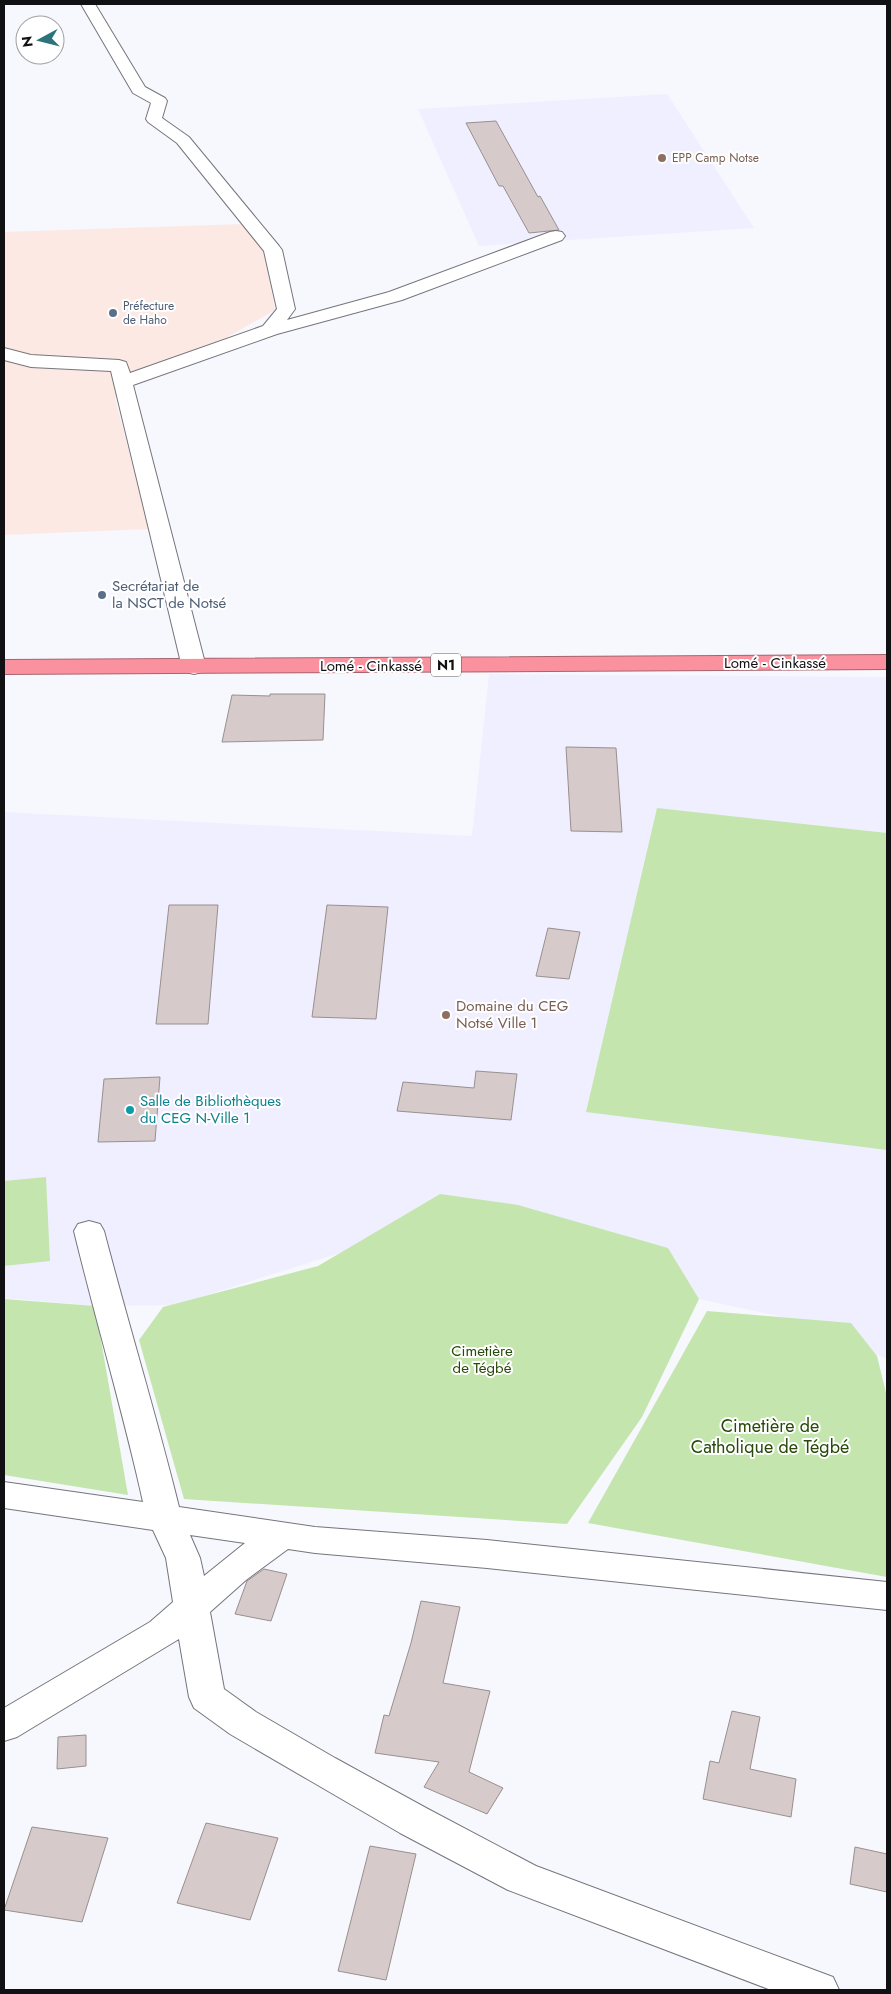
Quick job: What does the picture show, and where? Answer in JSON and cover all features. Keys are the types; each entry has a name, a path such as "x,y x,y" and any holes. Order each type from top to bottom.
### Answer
{"highway":[{"name":"Lomé - Cinkassé","path":"4,667 887,662"}],"street":[{"path":"88,4 138,90 159,101 154,119 183,140 273,250 286,309 270,330"},
{"path":"123,382 270,330 341,312 412,290 524,246 556,236"},
{"path":"4,354 31,361 119,366 194,667"},
{"path":"89,1231 116,1337 143,1428 164,1517 183,1558 207,1697 243,1724 414,1822 522,1878 819,1990"},
{"path":"4,1495 315,1540 486,1554 887,1596"},
{"path":"13,1716 163,1632 234,1570 282,1535"}],"shaded area":[{"path":"667,94 754,228 479,246 418,109"},
{"path":"242,224 265,253 275,310 215,344 135,370 115,398 149,529 4,535 4,232"},
{"name":"Domaine du CEG Notsé Ville 1","path":"489,674 887,677 887,1359 788,1318 699,1299 668,1248 440,1194 340,1253 175,1305 95,1306 4,1298 4,812 472,836"}],"green space":[{"path":"657,808 887,833 887,1150 586,1112"},
{"path":"46,1177 50,1261 4,1266 4,1181"},
{"name":"Cimetière de Tégbé","path":"440,1194 518,1205 668,1248 699,1299 642,1417 567,1524 184,1499 139,1340 163,1307 318,1266"},
{"path":"4,1299 95,1306 128,1495 4,1475"},
{"name":"Cimetière de Catholique de Tégbé","path":"707,1311 851,1323 877,1356 887,1397 887,1577 588,1523"}],"building":[{"path":"496,121 538,197 540,196 559,230 529,233 503,186 499,186 466,123"},
{"path":"270,694 325,694 323,740 222,742 232,695 270,696"},
{"path":"566,747 616,748 622,832 571,831"},
{"path":"169,905 218,905 208,1024 156,1024"},
{"path":"327,905 388,907 376,1019 312,1017"},
{"path":"548,928 580,932 569,979 536,976"},
{"path":"476,1071 517,1074 511,1120 397,1111 403,1082 474,1088"},
{"name":"Salle de Bibliothèques du CEG N-Ville 1","path":"160,1077 155,1141 98,1142 104,1079"},
{"path":"264,1569 287,1574 271,1621 235,1614 247,1581"},
{"path":"421,1601 460,1607 443,1683 490,1691 469,1772 503,1788 487,1814 424,1787 439,1762 375,1753 384,1715 389,1716 411,1643"},
{"path":"732,1711 760,1717 750,1769 796,1779 791,1817 703,1799 710,1761 719,1763"},
{"path":"86,1735 86,1766 57,1769 58,1737"},
{"path":"206,1823 278,1838 250,1920 177,1903"},
{"path":"32,1827 108,1838 82,1922 4,1910"},
{"path":"370,1846 416,1854 386,1980 338,1971"},
{"path":"855,1847 887,1854 887,1892 850,1884"}],"place":[{"name":"EPP Camp Notse","path":"662,158"},
{"name":"Préfecture de Haho","path":"113,313"},
{"name":"Secrétariat de la NSCT de Notsé","path":"102,595"},
{"name":"Domaine du CEG Notsé Ville 1","path":"446,1015"},
{"name":"Salle de Bibliothèques du CEG N-Ville 1","path":"130,1110"}]}
